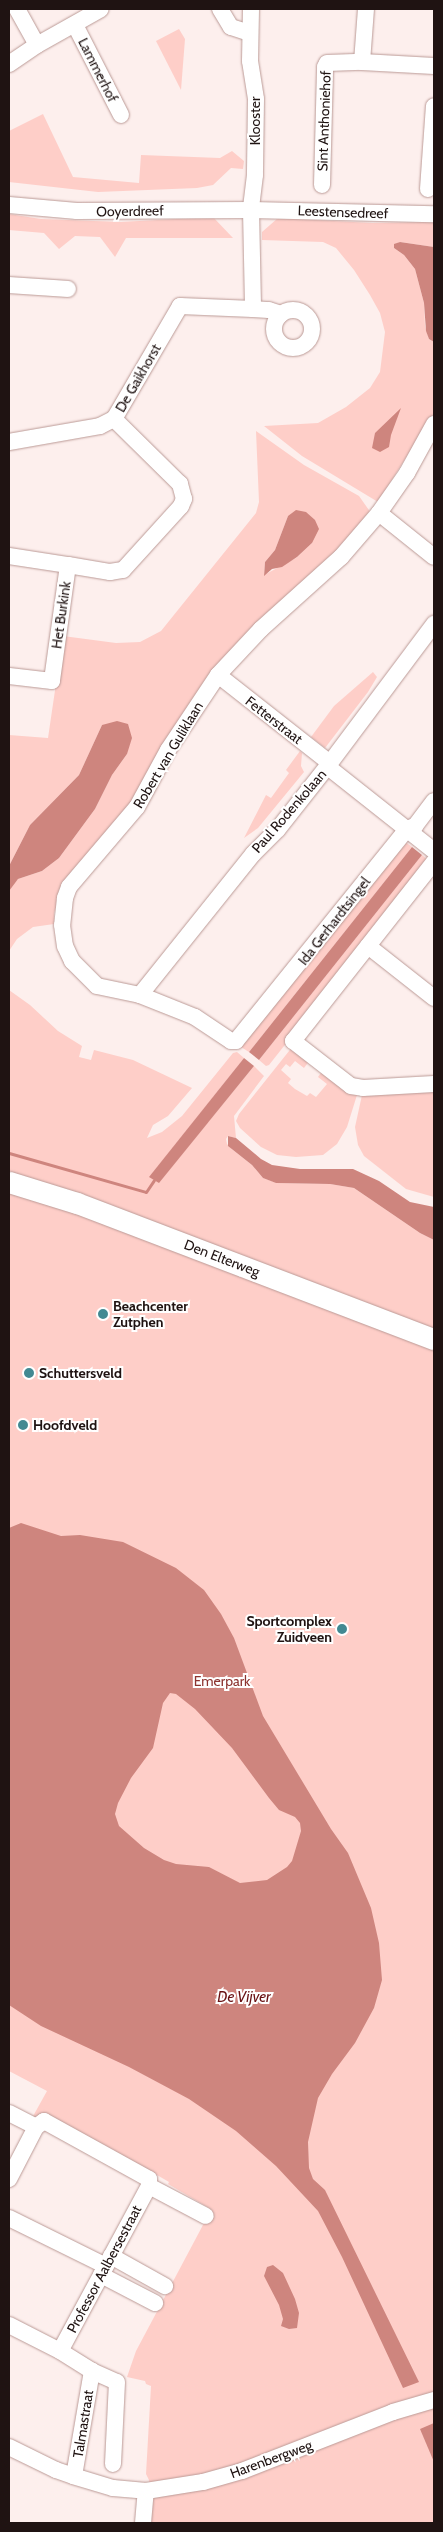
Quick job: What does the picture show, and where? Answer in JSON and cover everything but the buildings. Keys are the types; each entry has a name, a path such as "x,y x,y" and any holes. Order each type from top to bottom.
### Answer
{"main road":[{"name":"Den Elterweg","path":"9,1182 76,1202 434,1339"}],"street":[{"path":"17,9 37,45"},
{"name":"Lammerhof","path":"9,64 37,45 101,9"},
{"path":"220,9 231,27 250,33"},
{"name":"Klooster","path":"251,9 250,61 256,99 255,175 251,210"},
{"path":"362,62 366,9"},
{"name":"Lammerhof","path":"75,25 121,115"},
{"name":"Sint Anthoniehof","path":"322,185 325,67 327,62 434,66"},
{"path":"428,189 434,106"},
{"name":"Ooyerdreef","path":"9,205 77,211 251,210"},
{"path":"251,210 253,309"},
{"name":"Leestensedreef","path":"251,210 434,214"},
{"path":"9,285 68,289"},
{"name":"De Gaikhorst","path":"9,442 100,426 114,419 180,306 270,310 281,314"},
{"path":"68,565 110,572 123,570 181,506 184,499 180,484 114,419"},
{"name":"Robert van Guliklaan","path":"234,1042 195,1017 140,995 97,986 72,961 65,946 62,925 65,898 78,875 125,824 138,806 168,750 218,675 261,629 341,557 378,513 407,473 434,424"},
{"path":"378,513 434,557"},
{"name":"Het Burkink","path":"9,556 68,565 52,681 9,676"},
{"name":"Paul Rodenkolaan","path":"140,995 252,854 278,829 329,765 434,624"},
{"name":"Fetterstraat","path":"218,675 433,853"},
{"name":"Ida Gerhardtsingel","path":"234,1042 240,1040 411,833 434,801"},
{"path":"433,853 368,946 293,1041 351,1086 363,1088 434,1084"},
{"path":"368,946 434,998"},
{"path":"9,2113 36,2127"},
{"path":"9,2179 36,2127 44,2121 149,2179 149,2186 206,2216"},
{"name":"Professor Aalbersestraat","path":"60,2351 149,2186"},
{"path":"9,2218 106,2266 165,2286"},
{"path":"106,2266 155,2303"},
{"name":"Talmastraat","path":"9,2326 60,2351 92,2371 117,2382 114,2464"},
{"name":"Talmastraat","path":"74,2476 92,2371"},
{"name":"Harenbergweg","path":"393,2412 419,2397 434,2392"},
{"name":"Harenbergweg","path":"9,2448 54,2470 113,2488 146,2491 203,2482 242,2471 393,2412 434,2400"},
{"path":"143,2523 146,2491"}],"green space":[{"path":"179,29 185,39 181,90 156,41"},
{"path":"43,114 73,177 139,183 141,155 220,158 232,151 244,161 243,169 231,168 213,185 197,188 98,192 9,182 9,131"},
{"path":"9,214 41,219 121,222 213,217 233,238 126,238 115,257 100,237 75,236 59,249 44,233 9,230"},
{"path":"278,218 372,223 434,222 434,247 400,242 394,245 394,248 404,255 415,269 424,303 425,326 429,339 434,342 434,413 378,502 302,456 264,426 318,423 346,407 370,388 380,372 385,332 380,313 370,295 354,270 336,248 323,242 262,240 262,232"},
{"path":"256,431 304,465 359,496 371,513 325,567 276,608 115,825 62,891 54,913 54,924 33,927 17,939 9,951 9,891 11,886 18,879 42,871 59,858 95,809 112,775 127,754 102,725 79,775 30,825 9,866 9,735 48,738 63,636 116,643 140,642 161,631 256,513 259,502","holes":["288,516 312,543 296,558 264,575 265,562 275,550"]},
{"path":"373,672 377,677 368,692 325,748 311,737 334,706"},
{"path":"300,751 302,753 301,766 304,772 258,828 244,838 266,795 271,798 289,773 286,770"},
{"path":"404,841 412,847 249,1052 241,1047"},
{"path":"422,855 429,861 428,864 269,1065 266,1066 259,1060"},
{"name":"Emerpark","path":"9,990 30,1005 58,1031 82,1046 79,1057 91,1060 94,1050 133,1060 192,1088 168,1116 153,1125 147,1138 162,1132 182,1116 233,1053 237,1052 244,1058 153,1173 159,1182 254,1066 264,1076 234,1116 236,1138 228,1136 226,1139 227,1144 233,1150 252,1165 263,1178 277,1183 330,1184 354,1188 420,1233 434,1240 434,2523 149,2523 149,2480 146,2474 151,2386 146,2384 145,2381 127,2377 136,2351 203,2225 209,2208 168,2184 169,2182 157,2175 40,2114 33,2122 32,2118 47,2091 9,2071"},
{"path":"293,1046 310,1060 304,1068 295,1061 290,1067 286,1064 281,1070 291,1079 288,1083 295,1089 307,1096 310,1093 316,1097 327,1084 318,1077 323,1070 357,1095 347,1127 337,1144 323,1155 296,1157 277,1155 261,1147 240,1128 236,1121 239,1114"},
{"path":"434,1087 434,1197 406,1189 364,1156 358,1145 355,1127 362,1095"}],"water":[{"path":"400,242 434,247 434,342 429,339 426,331 424,303 415,269 404,255 394,248 394,244"},
{"path":"401,408 391,435 389,447 380,452 372,448 375,433"},
{"path":"296,510 306,512 315,520 319,529 312,543 297,557 282,567 272,569 264,576 265,562 275,550 288,516"},
{"path":"117,721 128,724 132,738 127,754 112,775 95,809 59,858 42,871 18,879 9,891 9,866 30,825 79,775 102,725"},
{"path":"412,847 422,855 259,1060 249,1052"},
{"path":"244,1058 254,1066 159,1183 149,1177"},
{"path":"228,1136 236,1138 261,1159 272,1165 300,1169 353,1169 379,1181 410,1202 434,1207 434,1240 420,1233 354,1188 330,1184 276,1183 263,1178 252,1165 228,1146"},
{"name":"De Vijver","path":"21,1523 61,1536 80,1535 123,1542 176,1568 204,1590 221,1614 234,1638 263,1716 331,1829 348,1853 371,1908 379,1943 382,1980 374,2008 355,2043 332,2074 318,2098 308,2142 309,2168 313,2179 325,2190 419,2382 403,2388 342,2257 318,2211 276,2166 236,2131 189,2099 129,2067 41,2026 9,2005 9,1528","holes":["170,1693 176,1694 195,1709 232,1748 279,1810 295,1817 300,1823 301,1831 292,1861 287,1867 267,1880 240,1883 209,1867 176,1864 164,1860 144,1848 119,1826 115,1814 118,1803 131,1778 153,1748 163,1703"]},
{"path":"273,2265 283,2273 295,2299 299,2313 297,2328 289,2329 281,2326 283,2319 279,2305 264,2276 267,2267"},
{"path":"434,2423 434,2462 420,2429"}],"waterway":[{"path":"9,1153 146,1192 154,1180"}],"place":[{"name":"Beachcenter Zutphen","path":"103,1314"},
{"name":"Schuttersveld","path":"29,1373"},
{"name":"Hoofdveld","path":"23,1425"},
{"name":"Sportcomplex Zuidveen","path":"342,1629"}]}
